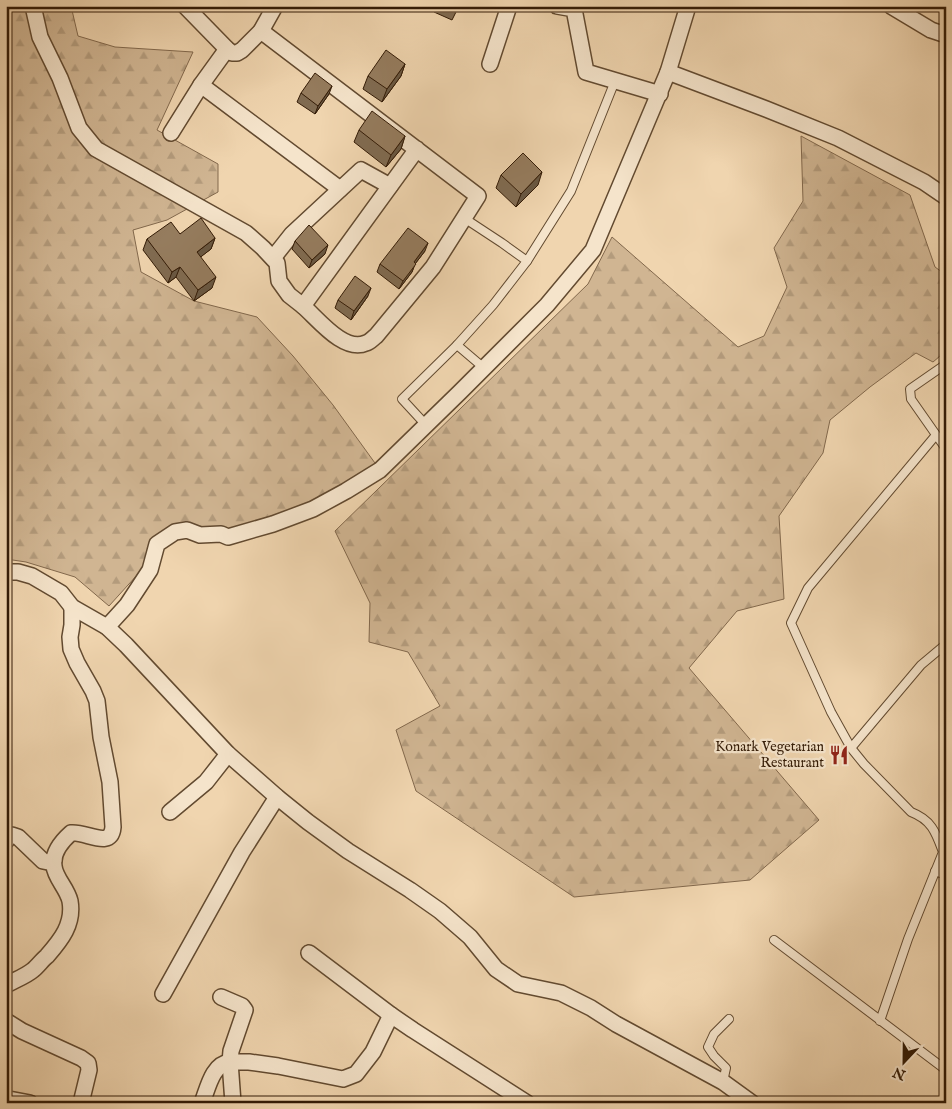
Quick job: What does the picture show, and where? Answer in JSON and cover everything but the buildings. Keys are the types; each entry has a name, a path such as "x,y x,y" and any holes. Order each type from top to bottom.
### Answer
{"street":[{"path":"33,6 40,37 60,78 79,128 96,149 246,233 273,258 277,264 279,281 288,295 303,306 333,334 346,342 357,345 367,343 376,336 433,267 478,196 260,31"},
{"path":"184,6 232,53 242,50 260,31 275,6"},
{"path":"490,64 509,6"},
{"path":"557,6 574,9 586,72 660,94"},
{"path":"107,627 127,604 150,570 157,544 175,532 187,530 200,535 221,534 228,537 273,524 313,509 346,491 380,470 547,306 593,250 660,94 688,6"},
{"path":"891,6 931,30 946,35"},
{"path":"171,133 201,85 227,49"},
{"path":"668,72 838,138 924,182 946,196"},
{"path":"201,85 340,189"},
{"path":"303,306 416,149"},
{"path":"273,258 292,234 361,170 390,186"},
{"path":"6,572 18,572 32,576 61,593 72,607 107,627 228,754 308,822 348,851 440,911 470,937 496,969 518,984 561,993 591,1008 616,1024 722,1082 752,1103"},
{"path":"6,985 33,970 65,933 69,923 70,901 54,866 56,853 62,842 72,833 82,833 103,839 109,837 112,833 110,782 101,737 97,701 71,649 72,607"},
{"path":"170,812 206,782 228,754"},
{"path":"163,994 242,852 277,797"},
{"path":"6,841 12,835 18,837 43,861 54,860"},
{"path":"309,953 391,1015 528,1103"},
{"path":"221,997 242,1006 245,1010 231,1051 233,1103"},
{"path":"202,1103 215,1070 224,1062 250,1062 278,1066 342,1079 356,1074 373,1052 391,1015"},
{"path":"6,1021 22,1031 88,1063 89,1070 81,1103"},
{"path":"6,1101 9,1099 30,1103"}],"lane":[{"path":"426,425 402,399 458,345 526,261 571,191 615,81"},
{"path":"464,218 526,261"},
{"path":"458,345 484,368"},
{"path":"946,364 910,389 911,399 946,449"},
{"path":"880,1021 908,940 944,852 934,829 921,816 912,812 864,764 851,748 831,712 791,623 808,588 936,435"},
{"path":"851,748 922,665 946,644"},
{"path":"936,871 946,875"},
{"path":"774,940 946,1070"},
{"path":"722,1082 726,1068 708,1047 714,1034 729,1019"}],"green space":[{"path":"6,6 71,6 78,36 115,47 193,52 157,130 218,164 218,192 167,220 133,230 141,272 194,301 257,317 293,356 333,405 380,470 273,524 165,539 138,574 109,606 75,577 26,562 6,559"},
{"path":"801,136 910,195 935,267 946,275 946,351 933,362 916,353 830,420 823,453 779,516 784,599 737,611 689,668 819,820 750,880 574,897 416,791 396,730 440,706 408,652 369,642 370,603 335,531 588,284 612,237 738,347 764,336 787,287 774,248 803,201"}],"place":[{"name":"Konark Vegetarian Restaurant","path":"839,755"}]}
